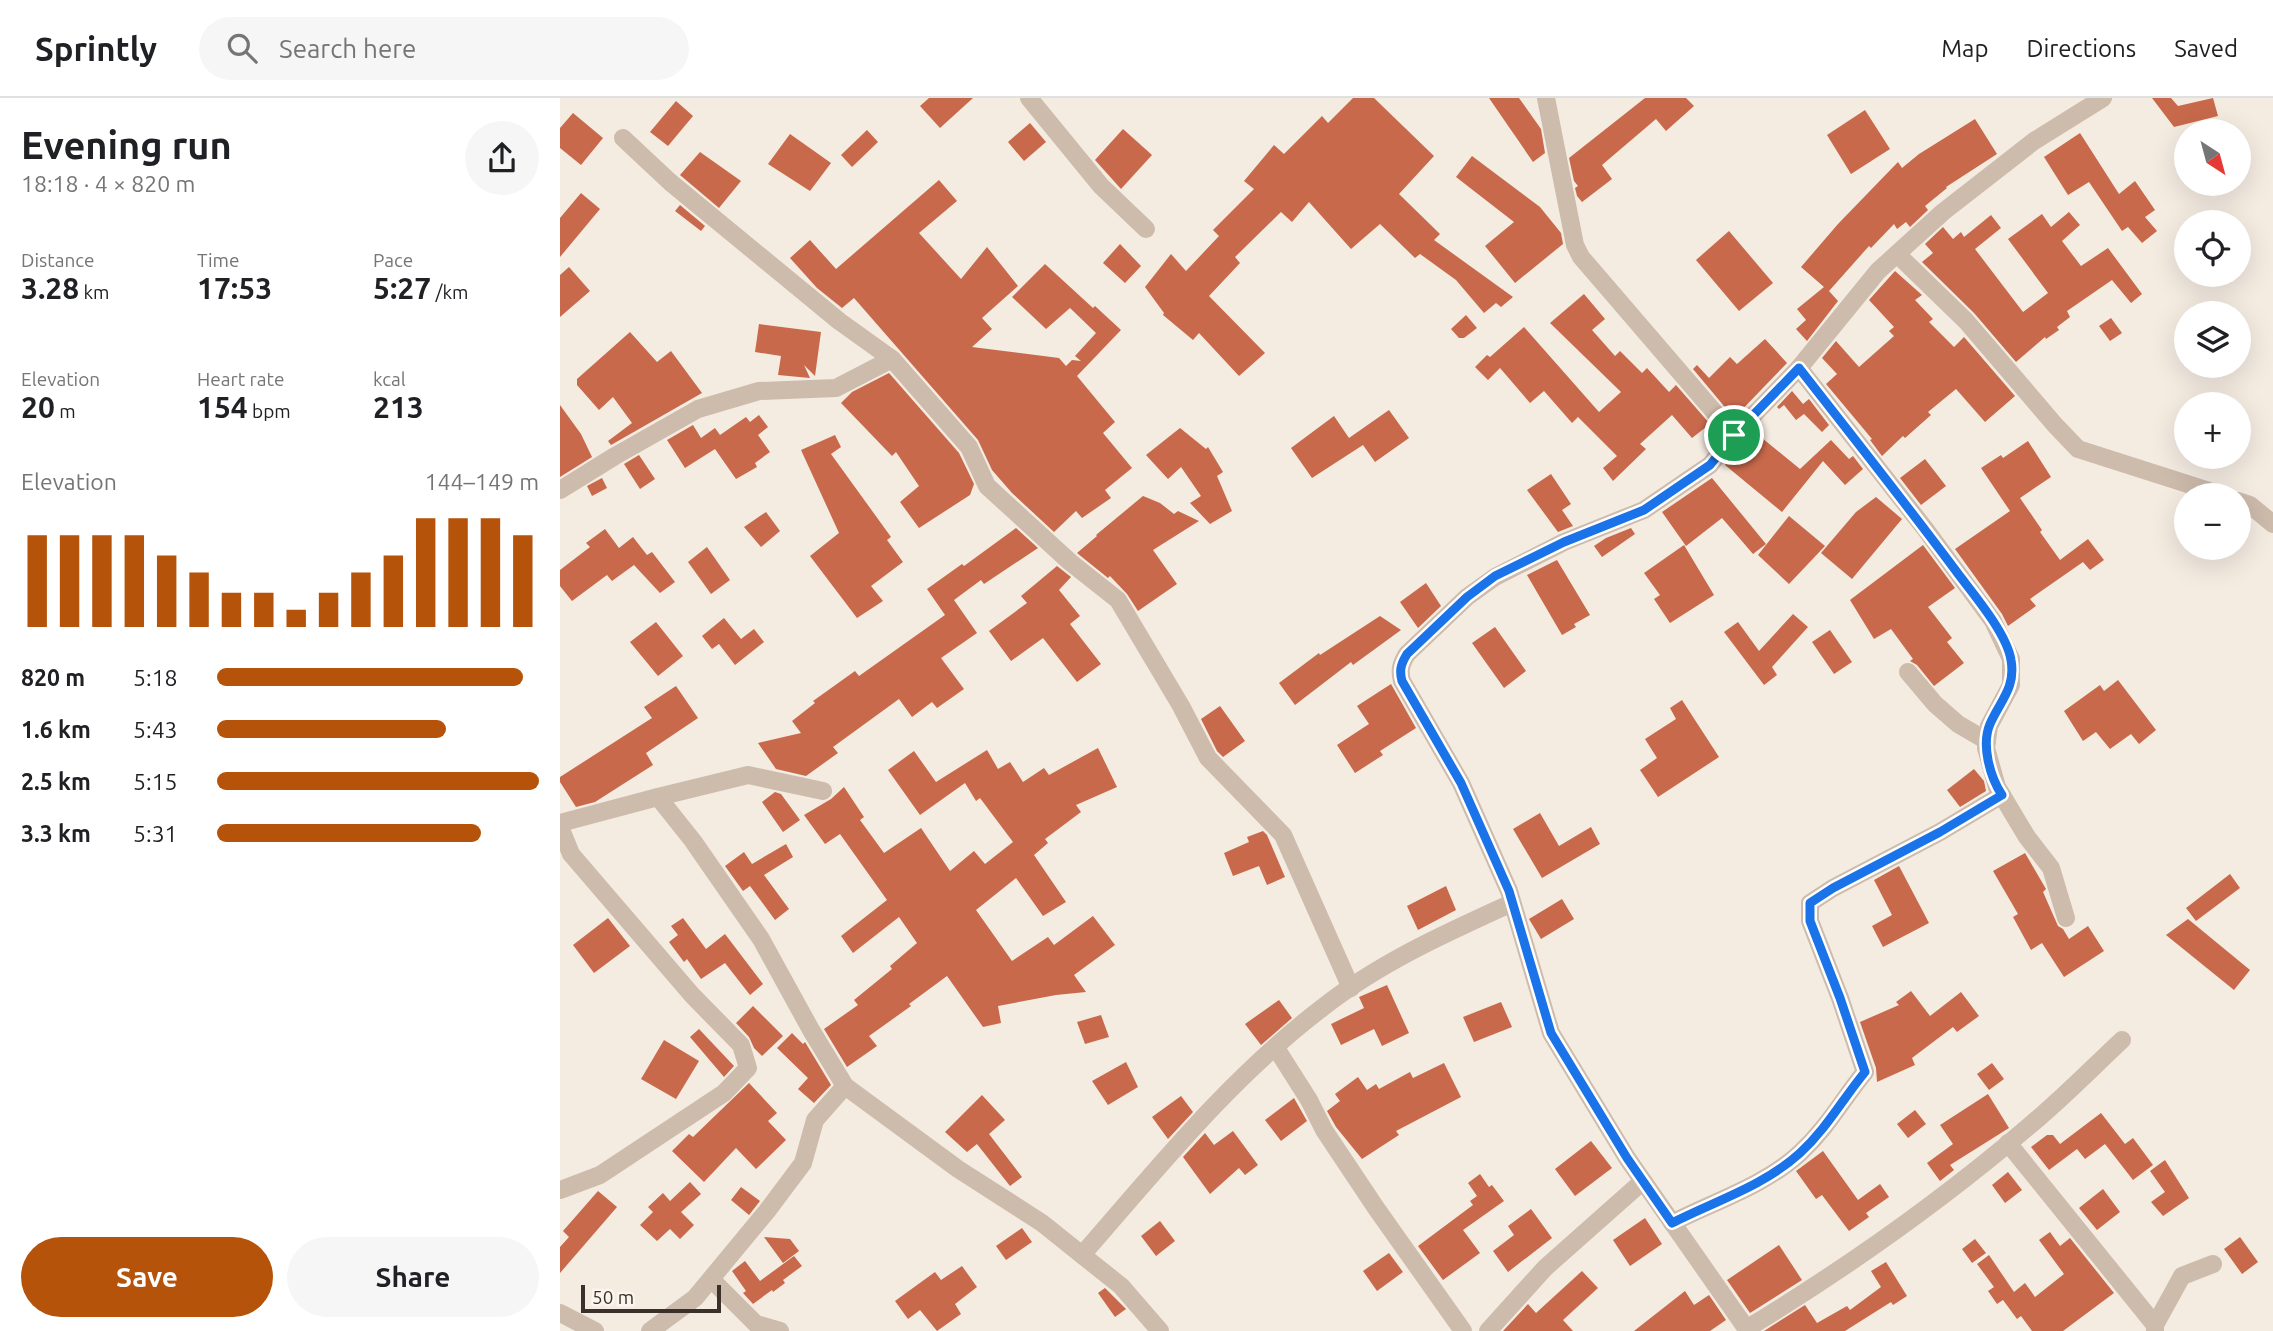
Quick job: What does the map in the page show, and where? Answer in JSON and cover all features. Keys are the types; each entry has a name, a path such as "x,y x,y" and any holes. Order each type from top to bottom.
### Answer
{"street":[{"path":"1029,98 1101,186 1146,229"},
{"path":"1546,98 1575,245 1581,257 1734,435"},
{"path":"2103,98 2034,141 1943,212 1878,271 1799,368 1734,435 1710,465 1644,510 1564,542 1495,576 1467,597 1407,654 1399,672 1461,783 1512,903 1551,1033 1643,1181 1747,1330 1811,1290 1902,1226 2029,1127 2122,1040"},
{"path":"623,138 670,182 839,321 891,359 969,447 987,486 1070,562 1118,600 1181,706 1208,758 1283,835 1351,988"},
{"path":"1897,254 1966,321 2054,425 2078,449 2184,483"},
{"path":"560,491 698,409 759,391 836,388 891,359"},
{"path":"1799,368 1926,530 1993,621 2011,659 2011,685 1989,726 1989,761 1997,787 2027,837 2051,869 2066,918"},
{"path":"2251,506 2273,524"},
{"path":"1908,672 1935,704 1958,724 1987,741"},
{"path":"560,1190 600,1175 724,1093 748,1068 741,1045 692,995 571,854 560,825 748,775 823,791"},
{"path":"1672,1223 1765,1180 1800,1153 1832,1120 1865,1072 1810,921 1810,903 2002,795"},
{"path":"658,797 693,841 761,939 845,1086 958,1169 1042,1223 1121,1286 1160,1331"},
{"path":"1082,1255 1229,1089 1322,1007 1429,940 1512,903"},
{"path":"1276,1048 1331,1141 1463,1331"},
{"path":"650,1331 695,1298 712,1279 803,1163 816,1120 845,1086"},
{"path":"2008,1143 2155,1328 2182,1276 2214,1264"},
{"path":"1488,1331 1545,1268 1643,1181"},
{"path":"712,1279 756,1324 780,1331"},
{"path":"560,1313 595,1331"}],"building":[{"path":"929,98 973,98 940,128 920,106"},
{"path":"1353,98 1374,98 1434,156 1399,194 1440,234 1434,240 1513,297 1501,307 1496,303 1484,313 1456,280 1420,254 1415,258 1380,224 1351,249 1309,202 1292,222 1281,212 1235,257 1240,263 1209,296 1265,353 1239,376 1199,333 1193,340 1163,315 1145,287 1171,254 1186,271 1219,236 1213,230 1254,189 1244,181 1274,145 1284,154 1322,116 1328,123"},
{"path":"1489,98 1519,98 1541,129 1545,153 1533,162"},
{"path":"1645,98 1686,98 1694,106 1666,131 1656,119 1602,165 1612,179 1582,202 1577,196 1575,188 1578,186 1574,181 1569,158"},
{"path":"2152,98 2171,98 2178,106 2213,98 2218,116 2206,119 2174,119 2174,127"},
{"path":"676,101 693,116 668,146 650,132"},
{"path":"1865,110 1890,149 1851,174 1827,135"},
{"path":"573,113 603,138 581,165 560,148 560,128"},
{"path":"1975,119 1997,154 1946,187 1925,206 1928,210 1910,227 1906,222 1897,229 1894,224 1871,248 1869,246 1829,291 1838,301 1807,341 1796,329 1806,320 1797,309 1824,287 1801,267 1898,162 1902,168 1919,154"},
{"path":"1030,123 1046,142 1024,161 1008,142"},
{"path":"1123,129 1152,155 1121,189 1095,160"},
{"path":"867,130 878,142 852,167 841,155"},
{"path":"2080,133 2119,194 2135,181 2155,210 2145,217 2157,231 2142,243 2128,227 2122,231 2089,182 2068,195 2044,157"},
{"path":"790,134 831,163 810,191 768,164"},
{"path":"700,152 741,181 719,208 680,175"},
{"path":"1472,156 1540,207 1561,233 1563,244 1515,283 1485,246 1514,222 1456,177"},
{"path":"939,180 957,201 919,233 961,279 987,247 1018,286 982,318 992,329 972,347 1059,358 1066,366 1072,360 1081,361 1075,356 1096,333 1070,308 1046,329 1012,297 1045,264 1121,330 1077,376 1115,422 1103,433 1132,468 1105,490 1111,498 1082,518 1076,511 1054,532 1012,493 992,470 978,440 854,298 842,308 817,288 790,258 810,240 836,269"},
{"path":"581,193 600,209 560,257 560,218"},
{"path":"680,205 705,226 701,231 675,211"},
{"path":"2069,212 2080,225 2062,241 2081,266 2108,248 2142,294 2131,303 2112,280 2067,311 2070,317 2057,327 2059,330 2046,339 2045,337 2016,362 1974,313 1922,262 1933,253 1925,244 1943,227 1953,239 1961,232 1964,237 1991,215 2001,228 1975,249 2023,312 2048,293 2008,239 2042,214 2051,227"},
{"path":"1729,231 1773,283 1739,311 1696,260"},
{"path":"1120,244 1141,266 1125,283 1103,263"},
{"path":"569,267 590,291 560,317 560,275"},
{"path":"1895,271 1922,295 1915,300 1933,319 1929,322 1954,347 1964,337 2015,396 1985,422 1956,389 1928,412 1931,415 1882,456 1870,440 1872,439 1826,384 1837,374 1822,358 1836,341 1859,367 1894,336 1889,331 1894,327 1869,300"},
{"path":"1584,294 1605,319 1592,330 1615,356 1620,351 1642,373 1647,368 1669,392 1676,385 1710,424 1692,438 1672,415 1640,444 1646,449 1613,481 1603,468 1617,456 1578,417 1572,423 1544,391 1530,403 1500,368 1488,380 1475,367 1524,327 1599,412 1621,392 1550,323"},
{"path":"1466,315 1477,328 1464,338 1459,338 1451,329"},
{"path":"2111,318 2122,333 2110,341 2099,326"},
{"path":"759,324 821,332 815,376 804,365 810,378 778,375 781,356 755,352"},
{"path":"630,332 657,362 671,351 702,393 611,445 608,441 632,423 613,397 599,410 577,385 577,379"},
{"path":"1765,339 1787,363 1734,418 1693,369 1697,365 1709,378 1730,357 1737,364"},
{"path":"889,373 959,453 974,484 970,495 919,528 900,502 919,486 896,452 892,456 841,403 852,392"},
{"path":"1792,391 1803,404 1809,399 1829,425 1822,432 1804,414 1796,420 1784,405 1779,409 1777,407"},
{"path":"560,405 581,434 592,457 560,477"},
{"path":"1389,410 1409,438 1375,462 1363,445 1312,478 1291,448 1334,416 1349,438"},
{"path":"759,415 768,427 758,435 770,452 755,463 757,467 736,479 715,449 685,468 667,440 693,425 701,438 715,428 720,435 746,417 750,422"},
{"path":"1180,428 1206,449 1208,447 1223,472 1217,476 1232,511 1210,524 1190,503 1201,496 1181,467 1168,479 1146,455"},
{"path":"835,435 841,447 831,454 891,537 887,540 903,562 871,586 883,601 857,618 810,556 839,533 801,450"},
{"path":"1762,438 1800,469 1831,440 1849,459 1853,456 1863,469 1845,485 1823,461 1782,512 1725,465 1738,448 1741,452"},
{"path":"2028,441 2051,477 2020,498 2042,530 2040,532 2060,560 2088,539 2104,560 2090,570 2083,562 2030,599 2036,606 2008,626 1955,549 2010,511 1981,468 2001,455 2003,458"},
{"path":"639,455 655,479 640,489 624,464"},
{"path":"1925,459 1946,486 1921,505 1900,478"},
{"path":"1551,474 1571,504 1562,510 1573,526 1558,532 1527,490"},
{"path":"602,478 607,488 592,496 587,486"},
{"path":"1712,478 1766,544 1753,554 1722,518 1686,546 1662,512"},
{"path":"1143,496 1160,503 1174,514 1178,511 1199,521 1153,550 1177,584 1138,611 1110,576 1108,578 1077,553"},
{"path":"1876,497 1902,519 1852,579 1821,553 1856,512"},
{"path":"766,512 780,531 761,547 744,527"},
{"path":"1789,516 1825,546 1789,584 1758,555"},
{"path":"1016,528 1038,548 984,584 981,580 954,600 977,633 941,658 964,689 937,708 932,702 912,717 899,699 833,747 838,753 806,776 776,769 758,743 801,733 792,721 815,703 813,701 855,671 859,676 945,615 927,589"},
{"path":"1631,528 1635,534 1602,557 1594,546 1606,538"},
{"path":"605,529 619,548 633,537 647,555 652,552 675,582 660,593 634,565 612,581 607,575 572,601 560,586 560,570 590,547 586,543"},
{"path":"1684,545 1714,595 1670,623 1654,599 1660,595 1644,573"},
{"path":"1923,545 1955,588 1928,607 1952,638 1947,642 1964,663 1934,686 1917,665 1910,661 1913,659 1891,629 1874,639 1850,600"},
{"path":"707,547 730,580 711,594 688,562"},
{"path":"1557,560 1590,615 1562,635 1527,575"},
{"path":"1057,566 1071,577 1059,590 1080,616 1070,624 1101,664 1077,682 1043,638 1011,661 989,631 1027,603 1021,596"},
{"path":"1426,583 1441,606 1418,628 1400,602"},
{"path":"1793,614 1808,627 1772,667 1777,675 1764,685 1724,632 1738,622 1759,651"},
{"path":"1380,616 1401,630 1353,665 1351,662 1295,705 1279,683 1319,653 1320,655"},
{"path":"724,618 741,639 754,629 764,642 735,665 719,644 712,649 702,636"},
{"path":"656,622 683,656 658,676 630,642"},
{"path":"1495,627 1526,671 1504,688 1472,643"},
{"path":"1830,630 1852,662 1834,674 1812,642"},
{"path":"2118,680 2156,730 2139,744 2131,734 2110,749 2096,732 2083,741 2064,711 2100,685 2104,691"},
{"path":"1391,684 1416,728 1380,751 1383,755 1355,773 1337,745 1369,724 1357,706"},
{"path":"676,686 698,718 646,753 653,765 595,802 576,807 560,782 560,777 652,718 644,707"},
{"path":"1682,700 1719,757 1658,797 1640,770 1657,758 1645,739 1676,719 1670,708"},
{"path":"1220,706 1245,741 1223,757 1217,751 1201,719"},
{"path":"1098,748 1117,787 1076,805 1081,812 1045,839 1048,843 1034,855 1066,902 1043,916 1016,878 976,910 1012,961 1048,937 1054,945 1093,916 1115,945 1074,975 1086,992 998,1006 1001,1023 983,1027 947,976 869,1036 877,1046 847,1067 824,1029 858,1005 854,1000 892,969 890,966 917,943 899,917 853,953 841,936 887,900 840,834 825,844 804,815 831,799 844,787 864,817 860,820 884,853 921,828 950,871 974,851 985,864 1013,842 980,798 976,801 965,783 920,815 888,770 914,751 936,782 987,750 998,769 1010,762 1023,782 1044,768 1049,775"},
{"path":"1974,769 1984,781 1986,791 1960,807 1947,790"},
{"path":"775,792 781,794 800,820 783,832 762,802"},
{"path":"1540,813 1559,846 1591,827 1600,844 1542,878 1513,829"},
{"path":"1263,831 1285,877 1267,885 1259,866 1233,876 1224,853 1249,842 1247,837"},
{"path":"786,844 793,857 764,875 789,909 775,920 750,886 743,891 725,866 744,852 752,864"},
{"path":"2025,853 2046,889 2043,892 2058,926 2069,939 2088,926 2104,951 2064,977 2042,943 2031,950 2013,917 2018,914 1993,871"},
{"path":"1899,866 1929,923 1883,947 1872,926 1892,915 1874,880"},
{"path":"2230,874 2240,888 2196,921 2186,908"},
{"path":"1446,886 1456,910 1418,930 1407,906"},
{"path":"1562,899 1574,919 1541,939 1529,919"},
{"path":"608,918 630,946 594,973 573,945"},
{"path":"683,918 706,949 725,934 763,984 750,995 725,963 701,979 687,959 684,962 669,942 678,935 671,926"},
{"path":"2188,919 2250,970 2234,990 2166,935"},
{"path":"1387,985 1409,1033 1382,1046 1374,1029 1341,1045 1331,1024 1364,1008 1359,997"},
{"path":"1911,991 1930,1016 1961,992 1979,1016 1957,1032 1953,1027 1912,1058 1915,1065 1877,1082 1876,1068 1860,1022 1899,1005 1896,1002"},
{"path":"1279,1000 1292,1018 1261,1045 1245,1024"},
{"path":"1501,1002 1512,1027 1474,1042 1463,1017"},
{"path":"753,1006 783,1036 762,1056 736,1023"},
{"path":"1101,1015 1109,1037 1085,1044 1077,1022"},
{"path":"699,1029 734,1066 724,1077 690,1037"},
{"path":"792,1033 803,1044 805,1042 831,1085 814,1103 798,1089 808,1078 777,1048"},
{"path":"664,1040 699,1061 676,1099 641,1079"},
{"path":"1126,1062 1138,1087 1108,1105 1092,1081"},
{"path":"1444,1063 1461,1097 1396,1131 1399,1135 1362,1159 1336,1127 1327,1111 1340,1101 1335,1094 1358,1077 1367,1090 1376,1084 1379,1089 1410,1072 1413,1078"},
{"path":"1992,1063 2004,1079 1989,1090 1977,1074"},
{"path":"749,1083 777,1113 768,1121 786,1140 756,1169 736,1148 704,1182 672,1151 689,1134 693,1137"},
{"path":"1988,1094 2009,1128 1950,1165 1954,1170 1940,1181 1927,1163 1953,1144 1940,1125"},
{"path":"982,1095 1005,1120 989,1134 1022,1177 1010,1186 977,1144 967,1152 945,1132"},
{"path":"1181,1096 1193,1112 1168,1139 1152,1117"},
{"path":"1294,1098 1307,1121 1281,1141 1265,1120"},
{"path":"1915,1110 1926,1124 1908,1138 1897,1124"},
{"path":"2101,1113 2125,1144 2133,1138 2153,1165 2133,1180 2105,1144 2085,1159 2077,1149 2049,1170 2031,1147 2047,1135 2053,1135 2060,1144"},
{"path":"1233,1131 1258,1165 1245,1175 1239,1168 1210,1194 1183,1157 1205,1133 1214,1145"},
{"path":"1591,1141 1612,1168 1575,1196 1555,1169"},
{"path":"1823,1151 1858,1200 1880,1184 1889,1197 1866,1213 1869,1217 1849,1231 1822,1195 1816,1199 1796,1171"},
{"path":"2165,1160 2189,1198 2163,1216 2151,1202 2165,1192 2150,1171"},
{"path":"2008,1172 2022,1190 2005,1203 1992,1185"},
{"path":"1480,1174 1504,1201 1463,1230 1480,1253 1443,1280 1418,1246 1473,1205 1470,1201 1477,1196 1468,1183"},
{"path":"690,1182 701,1194 681,1212 694,1225 680,1239 670,1229 657,1241 640,1225 653,1212 648,1207 663,1193 670,1201"},
{"path":"741,1187 760,1201 749,1215 731,1200"},
{"path":"2103,1189 2120,1212 2097,1230 2079,1208"},
{"path":"598,1191 617,1207 560,1273 560,1247 569,1237 563,1231"},
{"path":"1531,1209 1552,1238 1508,1272 1493,1251 1514,1235 1508,1226"},
{"path":"1645,1218 1662,1244 1630,1266 1613,1240"},
{"path":"1160,1221 1175,1241 1156,1256 1141,1236"},
{"path":"1022,1228 1032,1242 1006,1260 996,1246"},
{"path":"2050,1232 2060,1246 2070,1238 2114,1293 2063,1331 2032,1331 2021,1316 2017,1319 2003,1300 1997,1304 1988,1291 1994,1287 1977,1264 1989,1255 2014,1292 2025,1283 2035,1297 2064,1274 2039,1240"},
{"path":"764,1237 790,1239 799,1251 783,1263"},
{"path":"2240,1237 2258,1262 2242,1274 2224,1249"},
{"path":"1975,1239 1986,1253 1972,1263 1962,1249"},
{"path":"1779,1245 1802,1280 1750,1313 1727,1280"},
{"path":"1389,1253 1403,1272 1377,1291 1363,1271"},
{"path":"794,1256 802,1266 783,1280 785,1283 753,1304 743,1293 746,1291 732,1271 745,1261 760,1281"},
{"path":"1886,1262 1907,1296 1893,1305 1891,1302 1845,1331 1764,1331 1805,1305 1817,1323 1847,1306 1850,1310 1881,1287 1871,1271"},
{"path":"962,1266 977,1287 955,1304 961,1314 937,1331 920,1310 908,1319 895,1301 935,1272 941,1280"},
{"path":"1582,1271 1598,1288 1563,1320 1573,1331 1503,1331 1528,1304 1536,1313"},
{"path":"1105,1288 1126,1309 1115,1317 1098,1293"},
{"path":"1685,1291 1694,1305 1709,1295 1726,1320 1710,1331 1634,1331"}],"route":[{"path":"1799,368 1926,530 1993,621 2011,659 2011,685 1989,726 1986,748 1997,787 2002,795 1810,903 1810,921 1865,1072 1832,1120 1800,1153 1765,1180 1710,1203 1672,1223 1627,1158 1551,1033 1509,891 1461,783 1399,672 1407,654 1467,597 1495,576 1564,542 1644,510 1710,465 1734,435 1799,368"}]}
